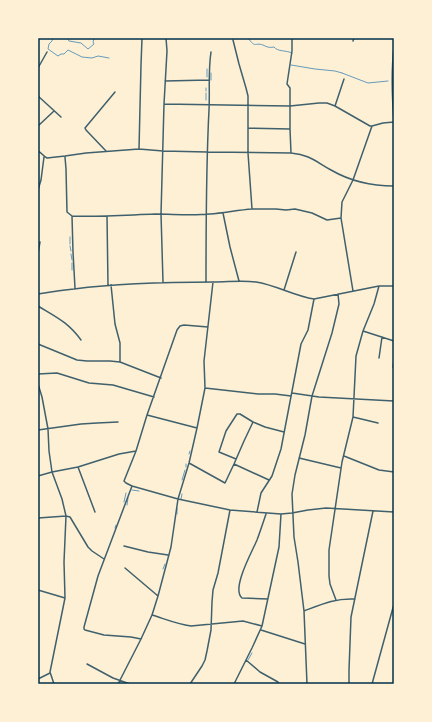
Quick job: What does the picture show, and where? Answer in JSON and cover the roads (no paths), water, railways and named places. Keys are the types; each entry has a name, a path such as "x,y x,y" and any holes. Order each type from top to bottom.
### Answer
{"street":[{"path":"140,149 142,38"},
{"path":"163,282 161,214 167,52 166,38"},
{"path":"290,153 290,88 286,84 292,51 292,38"},
{"path":"233,40 246,88 248,105 248,153 252,209"},
{"path":"164,104 290,106 327,103 368,125 372,126 394,122 392,92 394,47"},
{"path":"38,68 47,52"},
{"path":"206,282 207,152 210,80 209,62 211,52"},
{"path":"335,106 344,79"},
{"path":"165,81 210,80"},
{"path":"106,151 85,128 115,92"},
{"path":"38,96 61,117"},
{"path":"38,126 54,111"},
{"path":"353,291 341,218 342,202 353,180 372,126"},
{"path":"248,128 290,129"},
{"path":"38,151 47,158 106,151 140,149 163,151 301,154 308,156 331,171 353,180 382,186 394,186"},
{"path":"65,156 67,212 72,216 88,217 207,214 252,209 298,209 312,213 327,220 341,218"},
{"path":"38,190 44,157"},
{"path":"223,213 239,281"},
{"path":"72,216 72,252 75,288"},
{"path":"107,216 108,285"},
{"path":"38,253 40,242"},
{"path":"284,290 296,252"},
{"path":"38,294 75,288 108,285 163,282 239,281 256,282 305,298 314,299 379,286 394,286"},
{"path":"118,684 152,615 168,555 178,499 189,463 205,388 204,361 213,282"},
{"path":"111,285 115,324 120,343 120,362"},
{"path":"336,600 330,584 328,563 329,550 341,468 353,417 356,356 379,286"},
{"path":"307,684 304,611 294,538 292,494 312,396 332,333 339,304 338,294"},
{"path":"257,513 261,494 272,476 281,449 301,344 308,330 314,299"},
{"path":"38,306 66,323 74,330 81,340"},
{"path":"208,327 180,326 124,481 126,483 178,499 230,510 257,513 292,514 308,510 335,508 394,512"},
{"path":"363,331 394,341"},
{"path":"379,358 382,337"},
{"path":"38,344 77,360 87,362 120,362 161,378"},
{"path":"393,367 394,360"},
{"path":"38,374 57,373 89,383 113,385 154,397"},
{"path":"38,384 48,429 52,472 62,499 66,516 64,562 65,598 50,673 54,684"},
{"path":"205,388 258,394 394,401"},
{"path":"236,459 219,452 226,431 237,414 240,414 265,427 284,432"},
{"path":"147,415 197,428"},
{"path":"353,417 378,423"},
{"path":"38,430 92,423 118,422"},
{"path":"189,463 223,483 226,482 254,422"},
{"path":"38,476 78,467 119,454 136,451"},
{"path":"344,456 379,470 394,472"},
{"path":"299,458 341,468"},
{"path":"234,464 270,480"},
{"path":"78,467 95,512"},
{"path":"132,486 98,576 84,629 104,635 131,636 141,639"},
{"path":"190,684 205,660 211,630 214,590 230,510"},
{"path":"349,684 351,618 373,511"},
{"path":"266,513 255,545 244,568 239,588 239,595 242,598 268,599"},
{"path":"234,684 262,626 279,547 281,514"},
{"path":"38,518 70,517 88,547 104,559"},
{"path":"124,546 168,555"},
{"path":"124,568 158,596"},
{"path":"38,590 65,598"},
{"path":"304,611 326,602 344,598 355,599"},
{"path":"372,684 394,604"},
{"path":"152,615 191,626 243,621 262,626"},
{"path":"260,630 305,644"},
{"path":"246,660 260,672 279,684"},
{"path":"87,664 119,681 130,684"},
{"path":"38,679 50,673"}],"waterway":[{"path":"53,38 48,49 58,56 64,54 68,50 82,57 92,58 98,56 109,58"},
{"path":"67,38 69,41 81,43 88,49 94,44 94,39"},
{"path":"248,38 254,44 274,47 278,50 292,53"},
{"path":"291,65 342,73"},
{"path":"207,69 207,77"},
{"path":"211,73 211,80"},
{"path":"342,73 368,83 388,81"},
{"path":"206,93 206,100"},
{"path":"70,237 70,244"},
{"path":"70,246 71,251"},
{"path":"71,254 72,260"},
{"path":"72,263 72,270"},
{"path":"182,480 185,470"},
{"path":"132,490 139,491"},
{"path":"124,502 126,493"},
{"path":"181,499 182,494"},
{"path":"127,505 128,498"},
{"path":"177,508 177,514"},
{"path":"163,569 165,564"},
{"path":"248,660 252,653"}]}
